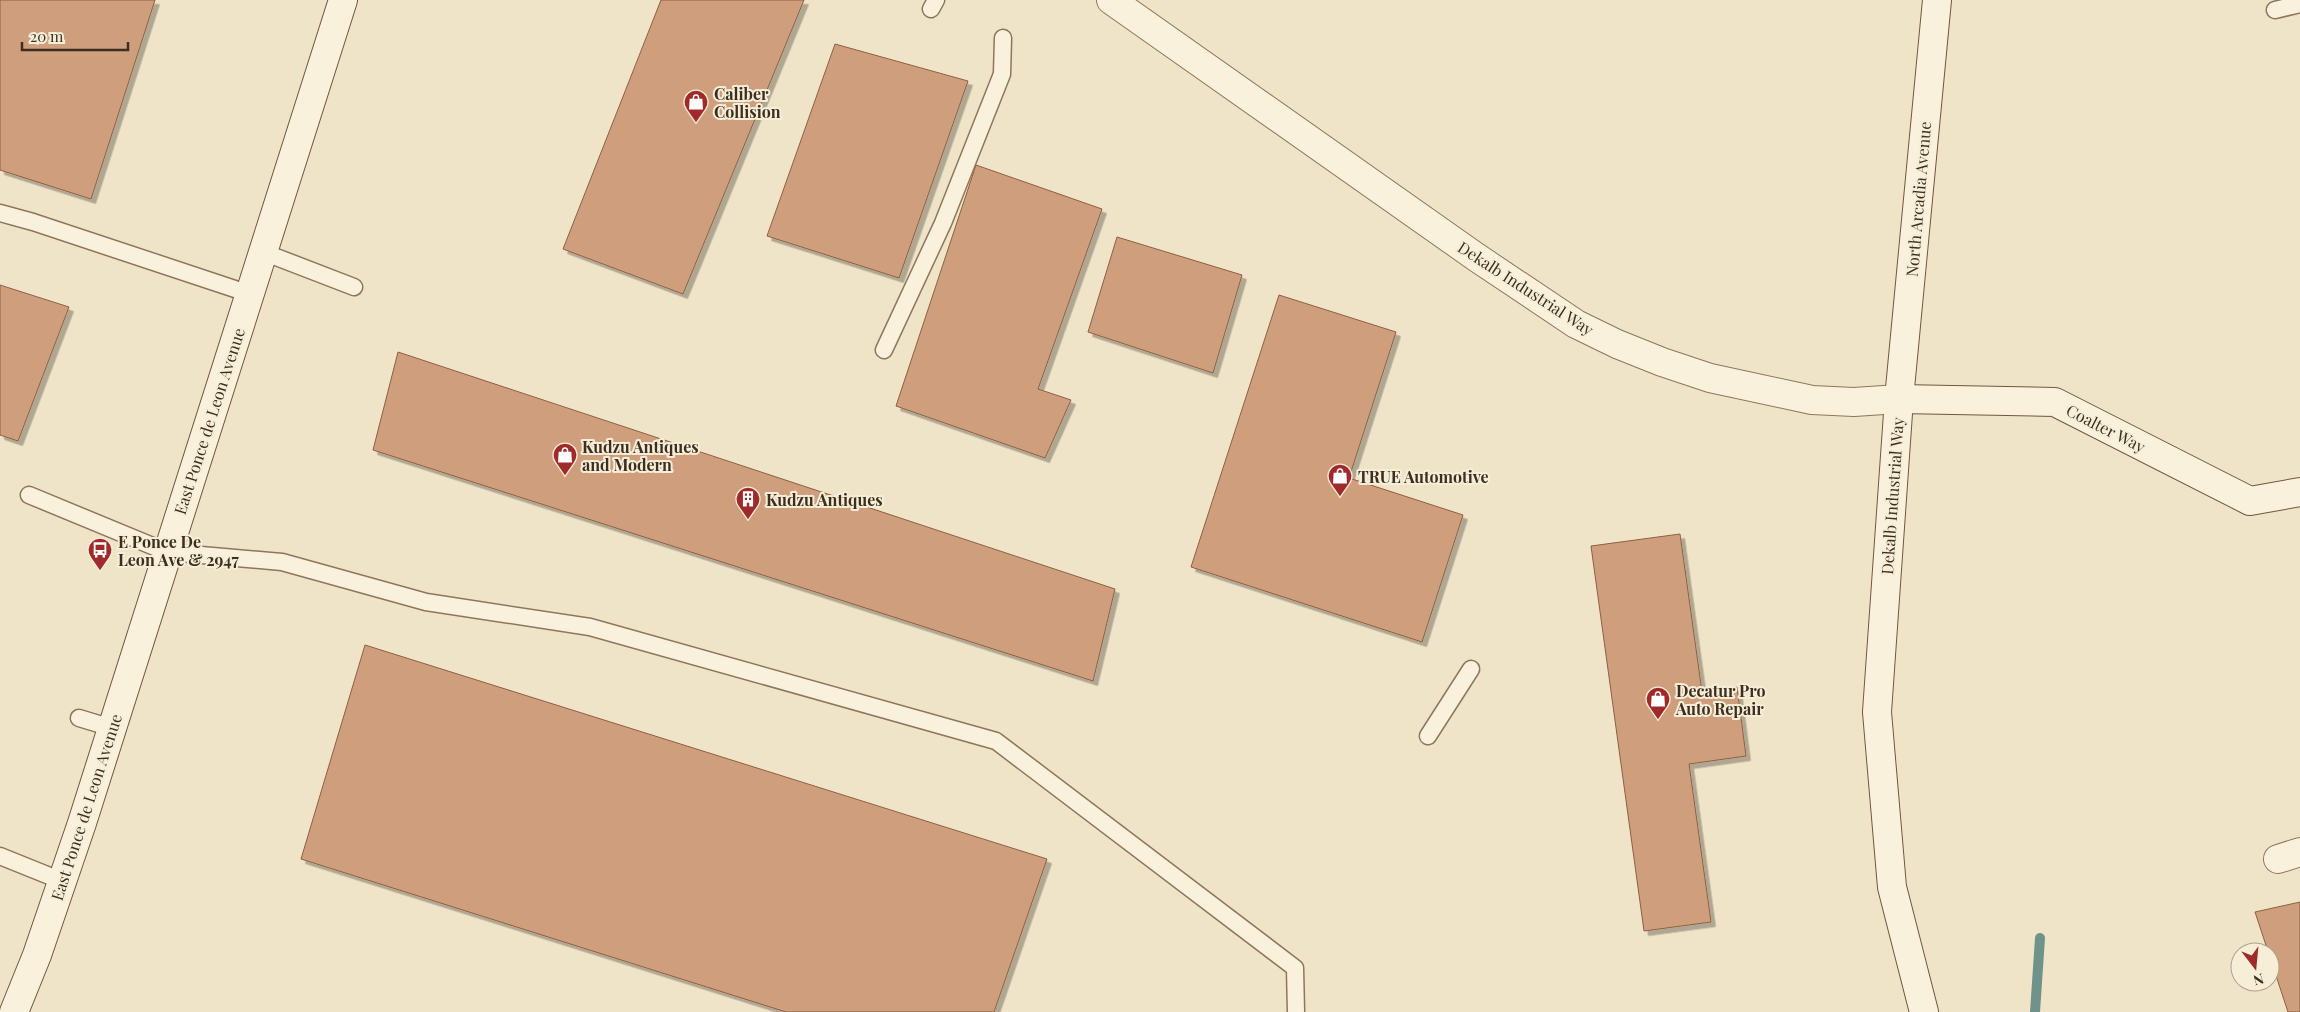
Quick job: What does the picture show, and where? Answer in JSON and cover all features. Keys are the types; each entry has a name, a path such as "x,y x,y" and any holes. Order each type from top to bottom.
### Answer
{"main road":[{"name":"East Ponce de Leon Avenue","path":"14,1012 62,881 112,728 343,0"},
{"name":"Dekalb Industrial Way","path":"1111,0 1476,257 1576,324 1617,344 1710,378 1803,399 1854,402 1899,399 1877,712 1892,887 1924,1012"},
{"name":"North Arcadia Avenue","path":"1899,399 1937,0"},
{"name":"Coalter Way","path":"1899,399 2055,402 2250,502 2300,492"}],"lane":[{"path":"2275,10 2300,4"},
{"path":"884,350 943,223 1002,74 1003,38"},
{"path":"0,213 33,222 250,294"},
{"path":"263,252 354,287"},
{"path":"29,495 168,552 282,562 426,602 590,627 996,740 1295,968 1296,1012"},
{"path":"1428,736 1471,669"},
{"path":"79,718 112,728"},
{"path":"0,856 62,881"},
{"path":"0,1007 10,1012"}],"building":[{"path":"0,0 155,0 91,199 0,170"},
{"path":"661,0 804,0 683,294 563,249"},
{"path":"835,44 968,81 899,278 767,236"},
{"path":"976,165 1102,209 1038,389 1071,400 1045,458 896,406"},
{"path":"1117,237 1242,275 1213,373 1088,332"},
{"path":"0,285 69,307 18,441 0,435"},
{"path":"1279,295 1396,332 1349,478 1463,515 1422,642 1191,567"},
{"name":"Kudzu Antiques","path":"398,352 1115,589 1093,681 373,450"},
{"path":"1680,534 1702,692 1737,687 1746,756 1689,764 1711,922 1644,931 1591,546"},
{"path":"365,645 1047,859 994,1012 786,1012 301,859"},
{"path":"2300,902 2300,1012 2288,1012 2280,988 2280,942 2265,942 2255,912"}],"waterway":[{"path":"2035,1012 2040,938"}],"place":[{"name":"Caliber Collision","path":"696,123"},
{"name":"Kudzu Antiques and Modern","path":"565,476"},
{"name":"TRUE Automotive","path":"1340,497"},
{"name":"Kudzu Antiques","path":"748,520"},
{"name":"E Ponce De Leon Ave & 2947","path":"100,571"},
{"name":"Decatur Pro Auto Repair","path":"1658,720"}]}
